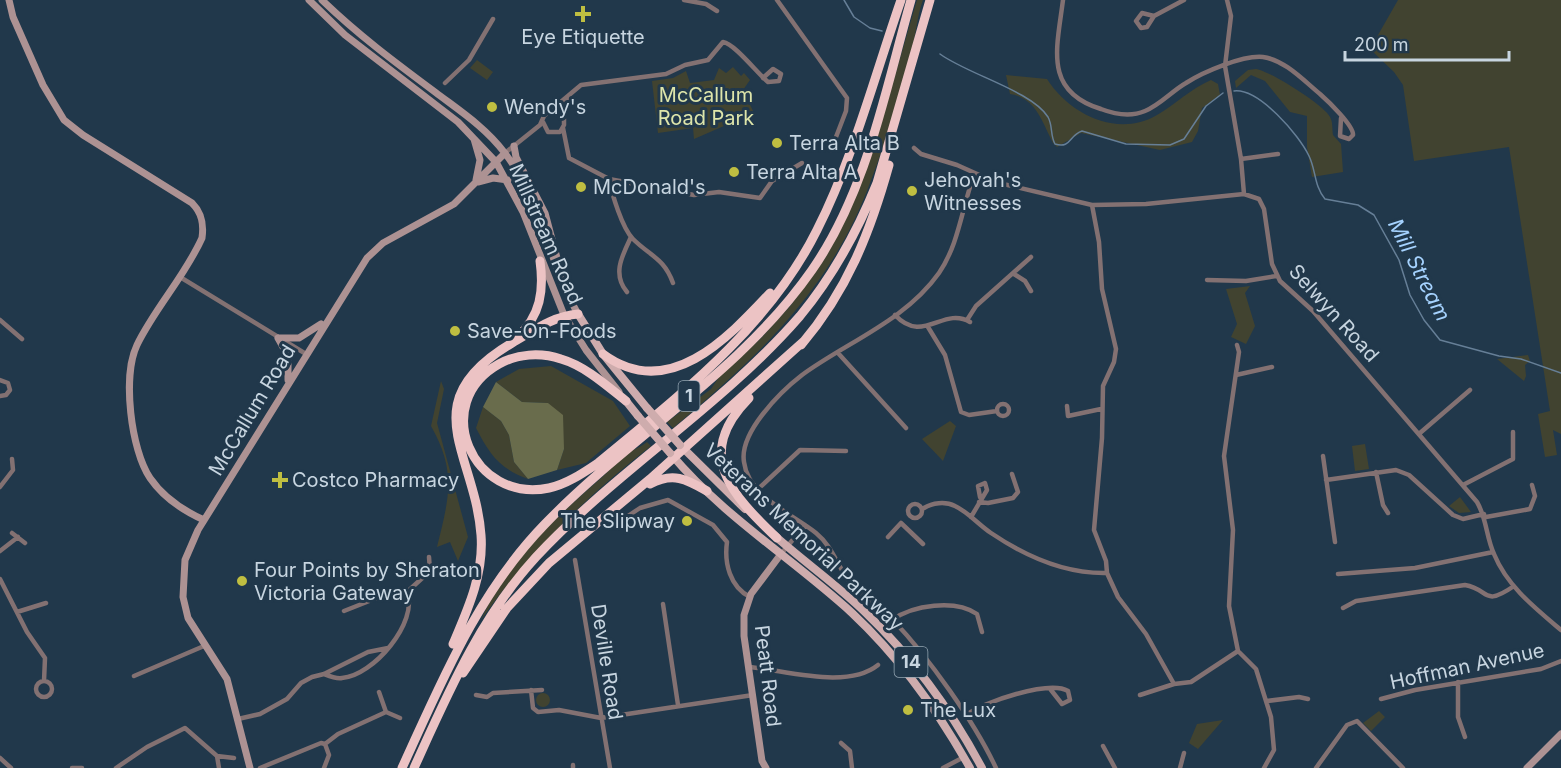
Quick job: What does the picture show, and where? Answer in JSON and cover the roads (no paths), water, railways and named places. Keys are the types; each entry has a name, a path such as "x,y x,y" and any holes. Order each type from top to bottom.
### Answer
{"highway":[{"path":"626,400 598,379 561,359 534,354 509,358 489,369 477,381 467,400 463,420 465,436 472,456 483,470 512,487 528,490 551,488 576,477 598,463 671,400 749,327 791,272 817,231 901,0"},
{"name":"1","path":"402,768 471,622 522,549 585,486 756,336 812,269 835,231 862,169 911,0"},
{"name":"1","path":"414,768 469,650 496,608 528,567 582,512 762,356 816,295 843,253 866,210 897,121 930,0"},
{"path":"777,538 735,496 723,470 723,443 732,417 804,341 842,289 866,239 896,138 897,121"},
{"path":"603,354 625,367 669,370 687,364 710,350 740,325 771,292 798,256 828,204"},
{"path":"508,346 531,321 540,304 544,284 540,261"},
{"path":"421,725 432,690 471,602 480,560 478,517 456,432 457,407 465,384 476,369 508,346 564,315 578,314"},
{"path":"419,768 460,678 507,608 549,563 632,494 682,447 804,341"},
{"path":"632,494 663,478 677,476 707,491"}],"main road":[{"name":"Millstream Road","path":"578,314 603,354 682,447"},
{"name":"Millstream Road","path":"626,400 672,456"},
{"name":"Veterans Memorial Parkway","path":"682,447 734,500 864,611 903,653 944,706 982,768"},
{"name":"Veterans Memorial Parkway","path":"672,456 707,491 852,614 889,651 920,689 970,768"}],"street":[{"path":"9,0 13,17 46,91 64,120 83,135 197,208 202,220 202,238 138,343 130,363 129,391 138,449 150,477 168,497 204,520"},
{"name":"Millstream Road","path":"309,0 345,35 473,135 496,162 508,180 564,315 585,350 626,400"},
{"name":"Millstream Road","path":"322,0 356,32 478,124 505,153 535,204 561,281 578,314"},
{"path":"684,0 706,4 717,11"},
{"path":"777,0 847,98 846,111 831,150"},
{"path":"1064,0 1056,52 1057,68 1068,90 1086,105 1119,113 1144,112 1194,78 1251,58 1275,61 1329,101 1341,118"},
{"path":"1154,16 1184,0"},
{"path":"914,148 921,154 957,165 974,175 1022,190 1092,205 1146,204 1244,195 1241,159 1225,66 1231,16 1227,0"},
{"path":"445,83 469,60 493,19"},
{"path":"568,153 555,134 545,130 544,116 554,111 585,83 666,74 685,65 708,60 723,42 731,44 763,78"},
{"path":"568,98 562,116 569,158 609,178 694,195 719,192 757,199 764,195 772,181 802,163"},
{"path":"554,111 562,116"},
{"name":"McCallum Road","path":"250,768 227,679 188,618 182,585 188,549 327,318 373,251 383,243 445,210 505,153 543,122"},
{"path":"555,134 563,128"},
{"name":"McCallum Road","path":"522,140 545,130"},
{"path":"473,135 480,160 475,183 493,178 508,180"},
{"path":"514,146 516,157 545,213 561,281"},
{"path":"1241,159 1278,154"},
{"path":"974,175 956,236 939,272 895,315 790,386 749,435 744,450 744,465 748,478 757,490 805,525 827,545 854,586 892,620 966,715 996,768"},
{"path":"609,178 613,196 631,237 664,263 673,283"},
{"name":"Selwyn Road","path":"1244,195 1259,199 1264,209 1276,276 1313,311 1463,485 1485,516 1493,552 1514,586 1561,630"},
{"path":"1092,205 1099,242 1102,289 1116,349 1114,362 1103,386 1102,438 1094,530 1106,561 1107,573 1118,597 1146,634 1174,684"},
{"path":"627,292 620,282 619,264 631,237"},
{"path":"895,315 901,321 928,327 955,317 969,321 976,306 1031,256"},
{"path":"1014,273 1025,281 1031,291"},
{"path":"180,276 306,354"},
{"path":"1207,280 1246,281 1276,276"},
{"path":"278,338 299,338 327,318"},
{"path":"0,321 22,339"},
{"path":"928,327 945,355 961,412 969,415 997,411"},
{"path":"278,338 288,356 288,382"},
{"path":"1237,345 1239,352 1224,456 1233,530 1229,606 1238,651 1256,669 1267,701 1275,743 1264,768"},
{"path":"838,353 906,428"},
{"path":"1236,375 1272,368"},
{"path":"0,380 8,383 10,390 6,395 0,396"},
{"path":"1420,433 1470,390"},
{"path":"1067,406 1068,416 1101,409"},
{"path":"1463,485 1513,459 1513,432"},
{"path":"757,490 800,450 846,451"},
{"path":"1323,456 1335,542"},
{"path":"0,487 13,470 12,459"},
{"path":"1326,480 1396,470 1408,476 1453,515 1463,519 1530,509 1535,496 1532,485"},
{"path":"1376,472 1383,505 1388,513"},
{"path":"970,517 980,500 988,503 1013,498 1018,492 1012,474"},
{"path":"625,518 640,508 668,500 709,522 727,542 726,552 734,585 750,597"},
{"path":"908,515 906,510 910,507 918,505 924,508 949,504 1002,541 1042,560 1067,569 1107,573"},
{"path":"888,537 908,515 922,514 924,508"},
{"path":"901,523 923,544"},
{"path":"781,554 805,525"},
{"path":"12,533 25,543"},
{"path":"0,551 18,537"},
{"path":"1338,574 1415,568 1493,552"},
{"name":"Peatt Road","path":"763,766 743,626 750,597 781,554"},
{"path":"407,592 430,571 429,556"},
{"name":"Deville Road","path":"575,560 610,768"},
{"path":"0,579 27,632 45,658 44,681"},
{"path":"1343,608 1356,601 1465,585 1472,586 1483,595 1495,597 1514,586"},
{"path":"344,611 397,590 407,592"},
{"path":"324,674 346,677 373,663 396,638 411,606 407,592"},
{"path":"17,612 46,603"},
{"path":"663,604 678,705"},
{"path":"892,620 906,612 957,605 977,614 982,632"},
{"path":"134,676 204,646"},
{"path":"238,719 260,714 286,699 301,683 368,652 388,648"},
{"path":"1140,695 1174,684 1191,682 1238,651"},
{"name":"Hoffman Avenue","path":"1382,699 1390,695 1458,682 1541,669 1560,660"},
{"path":"749,667 831,678 860,673 878,665"},
{"path":"1458,682 1458,717 1465,737"},
{"path":"531,690 533,708 538,712 559,710 600,717 753,695"},
{"path":"476,695 487,697 493,693 542,690"},
{"path":"966,715 998,698 1051,690"},
{"path":"380,692 386,712"},
{"path":"487,697 488,704"},
{"path":"1267,701 1299,697 1308,699"},
{"path":"260,768 316,744 325,744 338,734 386,712 400,718"},
{"path":"1316,768 1347,725 1356,721 1403,768"},
{"path":"116,768 147,747 184,728 217,756 234,758"},
{"path":"1527,768 1561,734"},
{"path":"841,743 849,751 852,768"},
{"path":"324,768 329,755 325,744"},
{"path":"1103,746 1115,768"},
{"path":"1180,768 1184,753"},
{"path":"217,756 219,768"},
{"path":"943,768 964,757"},
{"path":"0,758 11,768"},
{"path":"72,768 82,768"}],"waterway":[{"name":"Mill Stream","path":"844,0 854,17 870,28 882,31"},
{"name":"Mill Stream","path":"940,54 1014,91 1040,108 1050,120 1055,144 1060,145 1064,145 1082,131 1126,144 1170,145 1184,139 1206,106 1223,93"},
{"name":"Mill Stream","path":"1234,91 1255,97 1287,125 1309,156 1319,189 1325,199 1358,205 1374,215 1399,260 1410,295 1424,320 1440,340 1499,356 1521,359 1561,373"}],"place":[{"name":"Eye Etiquette","path":"583,14"},
{"name":"Wendy's","path":"492,107"},
{"name":"Terra Alta B","path":"777,143"},
{"name":"Terra Alta A","path":"734,172"},
{"name":"McDonald's","path":"581,187"},
{"name":"Jehovah's Witnesses","path":"912,191"},
{"name":"Save-On-Foods","path":"455,331"},
{"name":"Costco Pharmacy","path":"280,480"},
{"name":"The Slipway","path":"687,521"},
{"name":"Four Points by Sheraton Victoria Gateway","path":"242,581"},
{"name":"The Lux","path":"908,710"}],"park label":[{"name":"McCallum Road Park","path":"706,106"}]}
